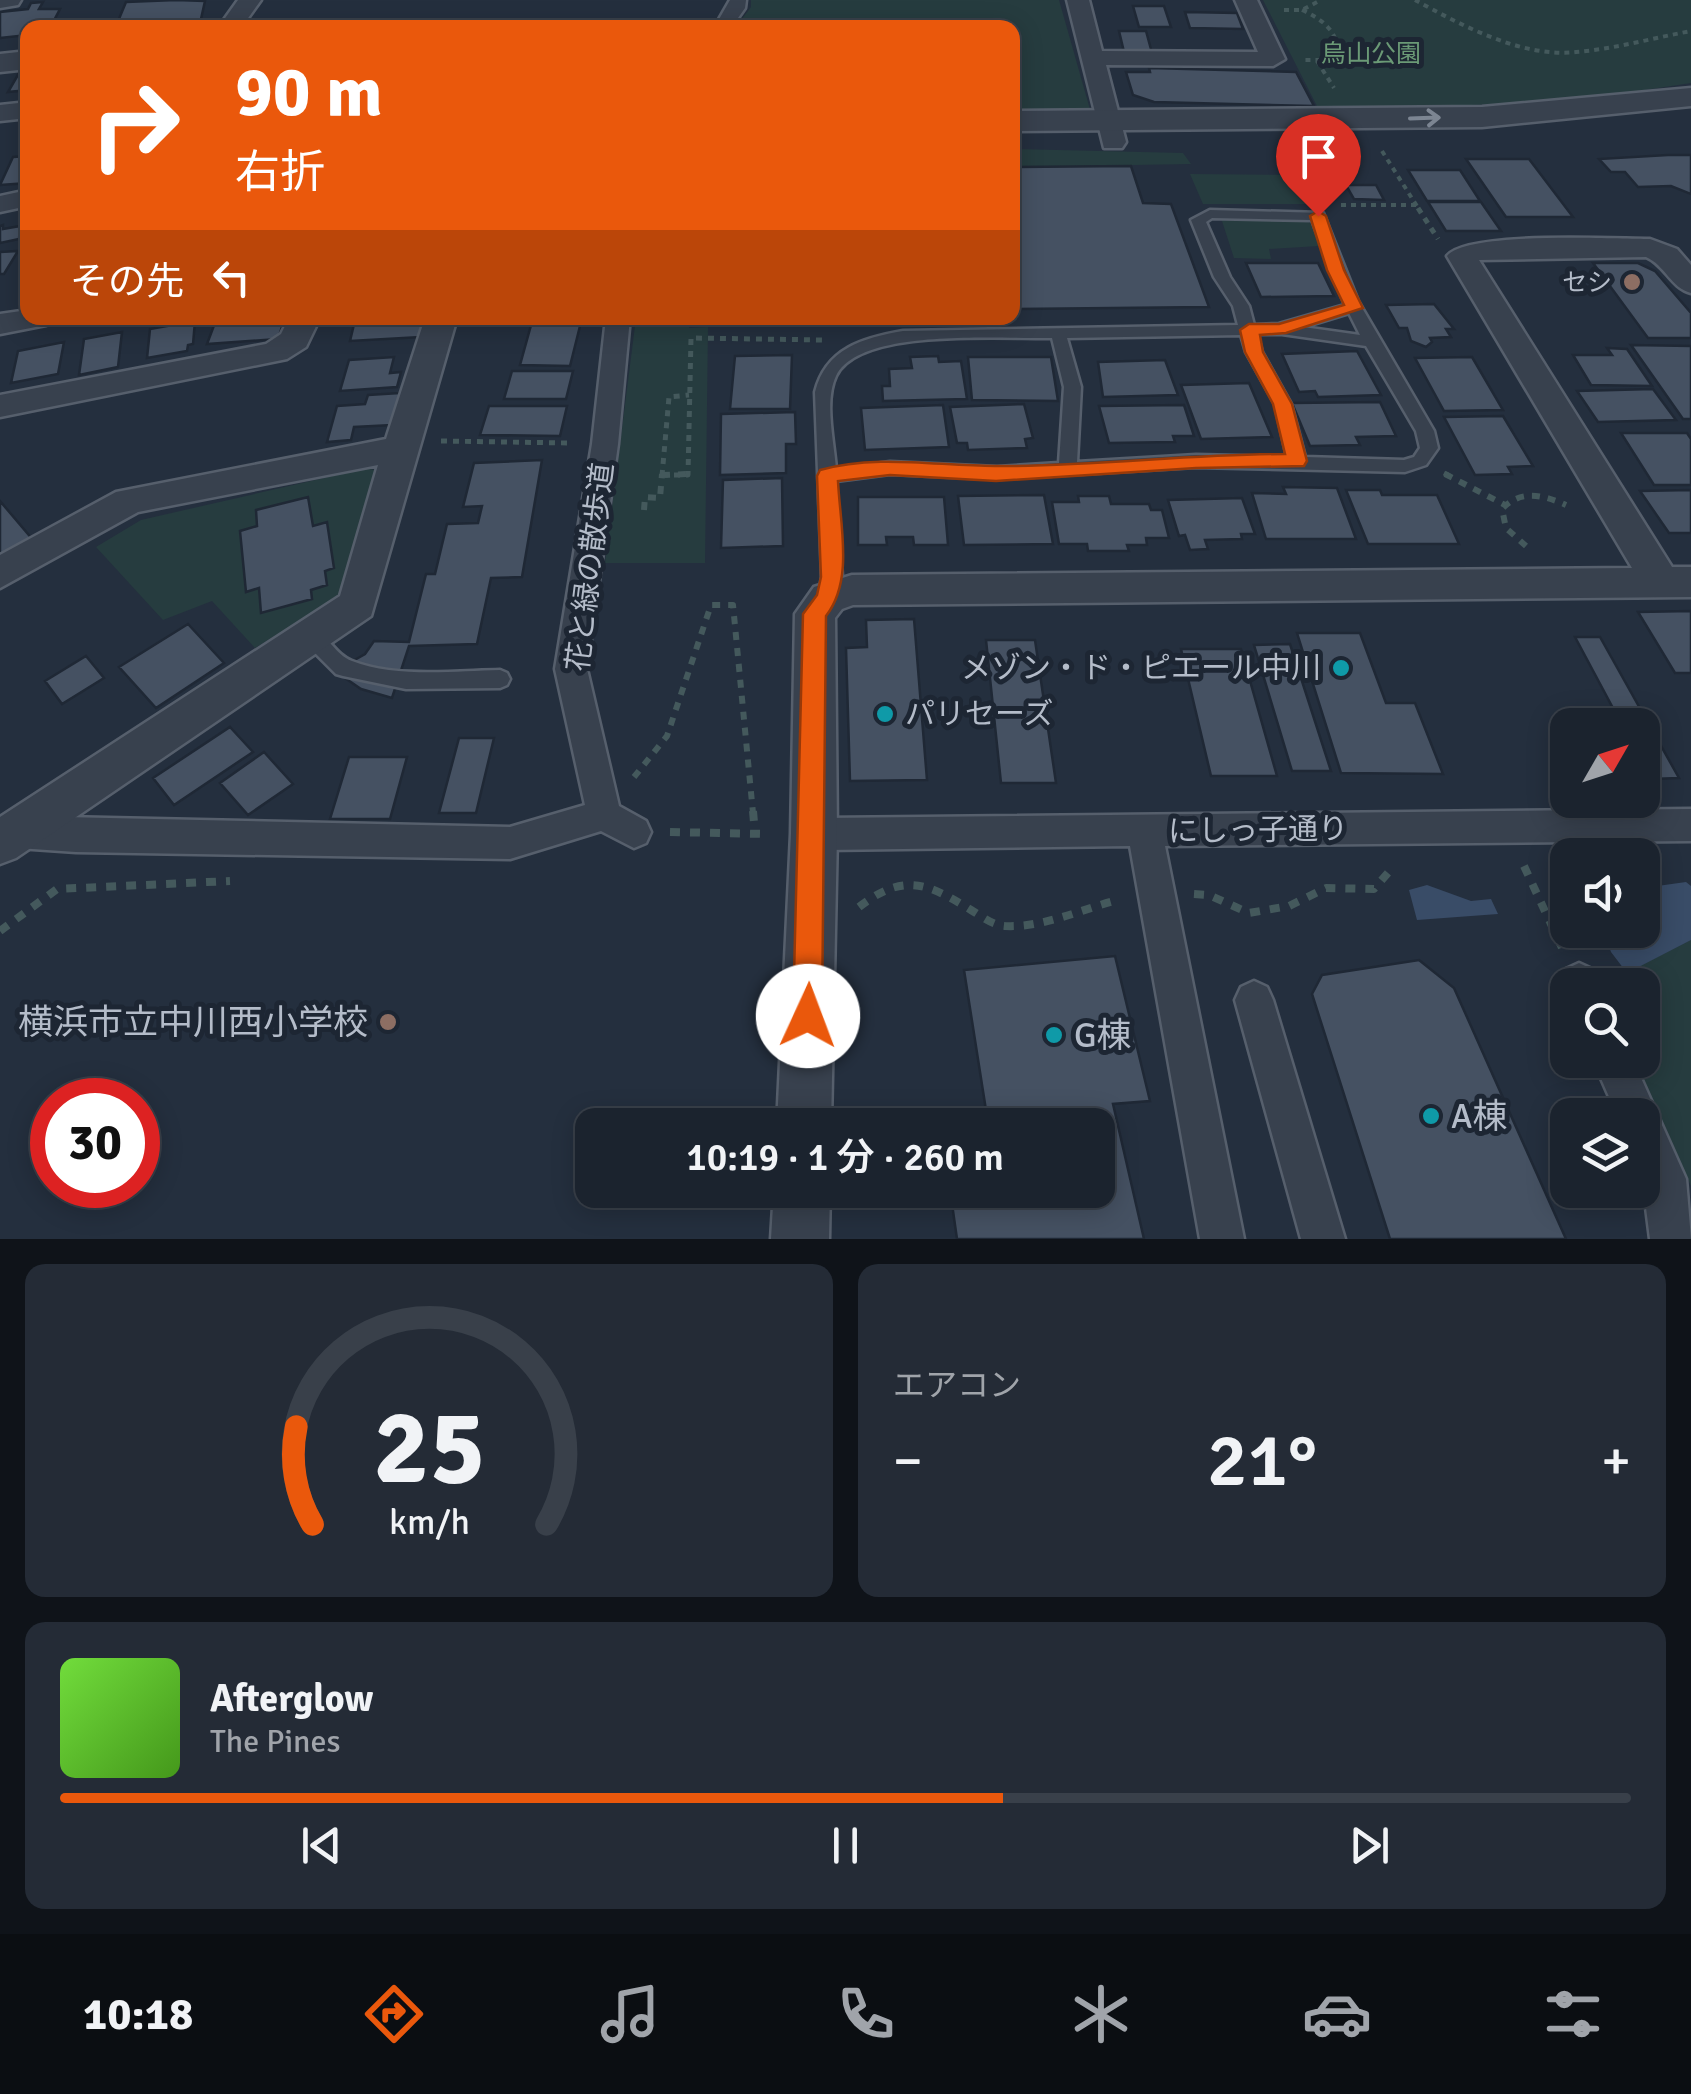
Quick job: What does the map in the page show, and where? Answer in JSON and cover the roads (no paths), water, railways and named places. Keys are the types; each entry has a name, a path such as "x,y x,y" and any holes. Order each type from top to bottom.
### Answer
{"street":[{"path":"0,1 10,0"},
{"path":"1078,0 1110,132"},
{"path":"1092,58 1272,59 1246,0"},
{"path":"1020,122 1110,132 1464,143 1689,106"},
{"path":"1020,139 1110,132"},
{"path":"1676,582 1462,256 1479,248 1650,248 1667,256 1691,284"},
{"path":"0,406 264,355 295,340 301,325"},
{"path":"9,838 357,606 439,325"},
{"name":"花と緑の散歩道","path":"9,838 510,842 619,823 571,669 605,444 617,325"},
{"path":"0,572 129,501 400,448"},
{"path":"805,1108 814,834 814,614 828,598 852,590 1676,582"},
{"name":"にしっ子通り","path":"825,834 1691,825"},
{"path":"1145,831 1222,1239"},
{"path":"1254,1000 1323,1239"},
{"path":"1660,1166 1666,1179 1672,1239"},
{"path":"800,1239 801,1208"}],"lane":[{"path":"827,476 890,468 996,474 1196,461 1297,461 1338,467 1405,466 1420,461 1429,448 1424,431 1368,340 1335,270 1318,216 1210,214 1198,220 1249,330 1254,352 1283,404 1297,461"},
{"path":"1280,329 1354,308"},
{"path":"828,598 832,577 825,379 830,368 847,353 872,342 903,336 1280,329 1368,340"},
{"path":"1058,334 1074,373 1076,401 1067,468"},
{"path":"310,635 343,668 406,680 500,679"}],"water":[{"path":"1686,882 1691,886 1691,940 1637,968 1623,968 1610,948 1660,948 1660,886"},
{"path":"1427,885 1471,901 1491,899 1498,914 1417,920 1409,890"}],"place":[{"name":"セシ","path":"1632,282"},
{"name":"メゾン・ド・ピエール中川","path":"1341,668"},
{"name":"パリセーズ","path":"885,714"},
{"name":"横浜市立中川西小学校","path":"388,1022"},
{"name":"G棟","path":"1054,1035"},
{"name":"A棟","path":"1431,1116"}],"park label":[{"name":"烏山公園","path":"1371,53"}]}
